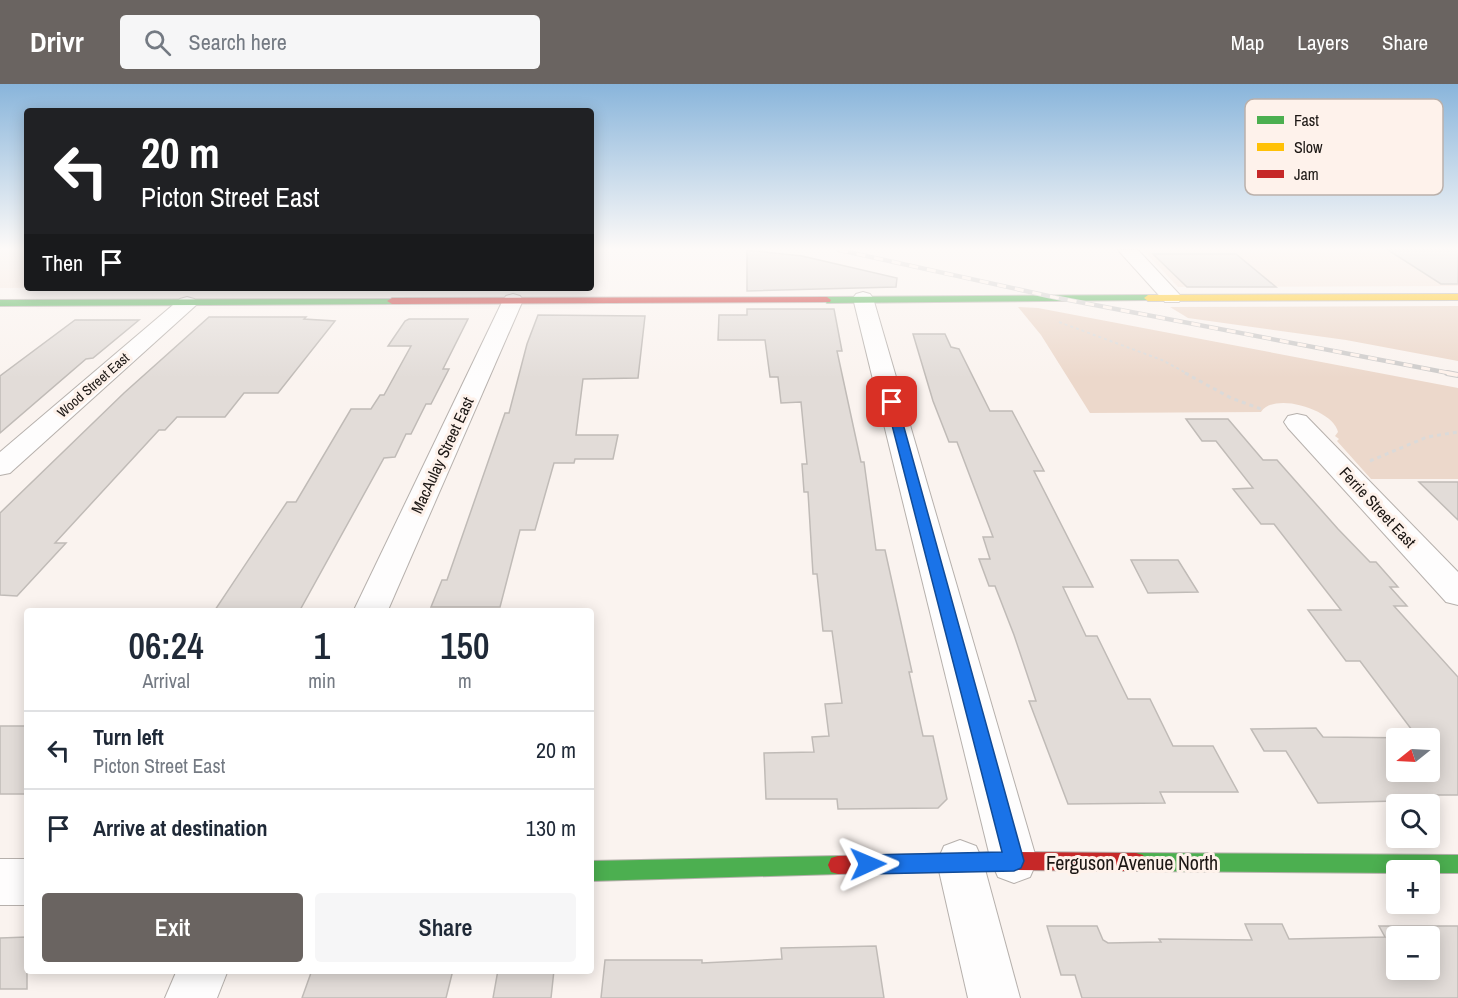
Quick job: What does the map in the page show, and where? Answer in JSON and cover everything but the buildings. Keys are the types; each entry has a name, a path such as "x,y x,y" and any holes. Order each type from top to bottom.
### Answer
{"main road":[{"path":"0,303 1458,297"},
{"name":"Ferguson Avenue North","path":"594,871 1014,861 1458,864"}],"street":[{"path":"1167,293 1172,298"},
{"path":"863,298 1014,861"},
{"name":"MacAulay Street East","path":"371,608 513,300"},
{"name":"Wood Street East","path":"0,466 187,303"},
{"name":"Ferrie Street East","path":"1297,422 1458,593"},
{"path":"960,862 994,998"},
{"path":"0,882 24,882"},
{"path":"191,998 201,974"}],"path":[{"path":"1055,320 1162,360 1231,398 1261,410"},
{"path":"1368,462 1427,436 1458,432"}],"shaded area":[{"path":"1458,306 1458,361 1346,340 1188,318 1170,307"},
{"path":"1018,307 1038,308 1458,388 1458,479 1371,479 1337,441 1339,439 1335,436 1338,432 1334,424 1315,410 1290,403 1268,406 1261,412 1090,413 1041,335"}],"railway":[{"path":"1033,293 1454,374"},
{"path":"1447,373 1458,375"}],"traffic: fast":[{"path":"827,300 1148,298"},
{"path":"0,303 392,301"},
{"path":"1136,862 1458,864"},
{"path":"594,871 838,865"}],"traffic: slow":[{"path":"1148,298 1458,297"}],"traffic: jam":[{"path":"392,301 827,300"},
{"path":"838,865 1014,861 1136,862"}],"route":[{"path":"868,864 1014,861 892,402"}]}
